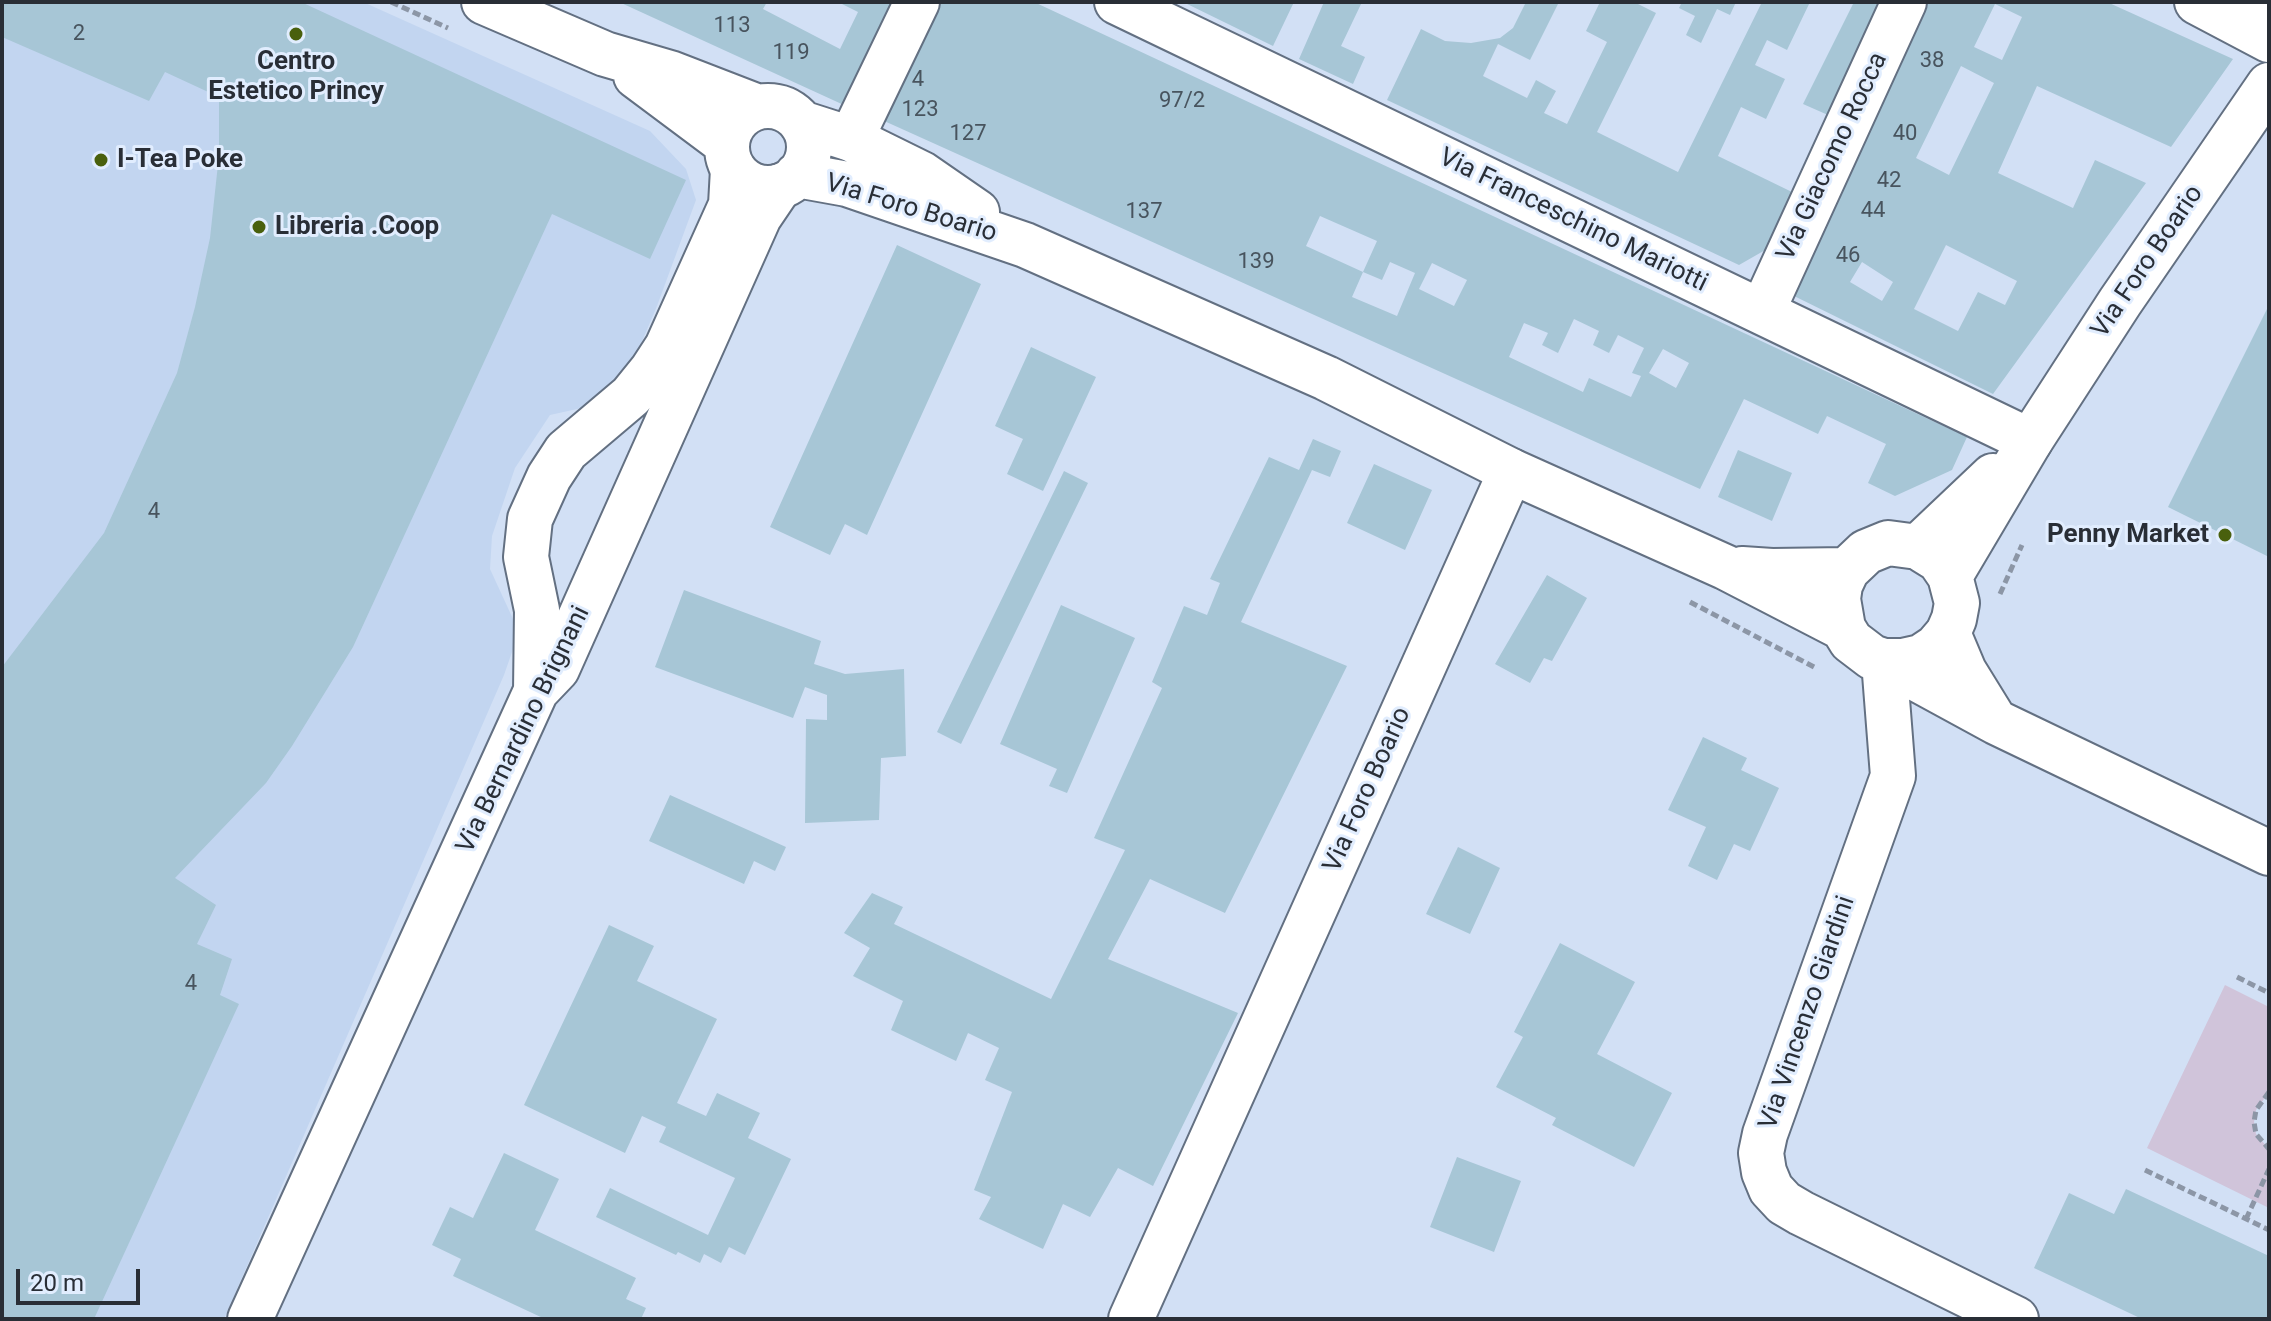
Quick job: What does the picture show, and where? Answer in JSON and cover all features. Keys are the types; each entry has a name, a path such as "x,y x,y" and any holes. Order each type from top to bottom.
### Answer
{"street":[{"name":"Via Foro Boario","path":"484,2 605,54 670,73 758,107 782,109 801,123 851,139 922,174 1025,245"},
{"path":"851,139 917,2"},
{"name":"Via Franceschino Mariotti","path":"1117,2 2030,441"},
{"name":"Via Giacomo Rocca","path":"1762,312 1904,2"},
{"path":"2197,2 2269,40"},
{"path":"2261,2 2269,20"},
{"name":"Via Foro Boario","path":"605,54 730,156 743,179 754,185 767,188 788,181 847,184 1025,245 1326,378 1511,471 1725,567 1843,628 1859,649 1994,720 2269,853"},
{"name":"Via Foro Boario","path":"1950,576 2030,441 2129,289 2269,85"},
{"path":"536,691 537,610 526,557 530,519 549,477 566,451 631,396 652,370 681,353 731,205 730,131 737,120 758,107"},
{"name":"Via Foro Boario","path":"788,181 807,159 809,146 801,123"},
{"name":"Via Bernardino Brignani","path":"250,1319 536,691 557,669 647,468 681,353 759,217 788,181"},
{"path":"599,424 647,468"},
{"name":"Via Foro Boario","path":"1918,547 2030,441"},
{"name":"Via Foro Boario","path":"1131,1319 1511,471"},
{"path":"1843,628 1838,599 1847,570 1866,552 1888,543 1918,547 1939,560 1950,576 1957,603 1948,633 1936,647 1921,657 1884,661"},
{"name":"Via Foro Boario","path":"1725,567 1772,571 1847,570"},
{"path":"531,576 592,591"},
{"path":"1948,633 1964,671 1994,720"},
{"name":"Via Vincenzo Giardini","path":"1884,661 1893,776 1765,1134 1761,1153 1764,1172 1771,1189 1784,1203 1801,1213 2016,1319"}],"path":[{"path":"2237,977 2269,993"},
{"path":"2269,1092 2256,1110 2254,1122 2256,1134 2269,1149"},
{"path":"2246,1219 2269,1169"},
{"path":"2145,1170 2269,1230"}],"shaded area":[{"path":"2,2 363,2 650,131 686,169 696,200 657,306 623,386 586,407 550,415 515,468 492,536 490,569 519,632 504,675 224,1319 2,1319"},
{"path":"2225,985 2269,1007 2269,1092 2256,1110 2254,1122 2256,1134 2269,1149 2269,1208 2147,1148"}],"building":[{"path":"2,2 301,2 686,180 650,259 552,214 353,647 266,783 175,878 216,905 197,944 232,959 220,995 239,1004 94,1319 2,1319 2,667 104,533 177,373 210,238 219,155 219,97 165,72 149,101 2,37"},
{"path":"619,2 767,2 763,9 840,49 858,12 838,2 893,2 846,106"},
{"path":"937,2 1034,2 1967,437 1952,470 1895,496 1868,483 1886,444 1827,416 1818,434 1744,399 1700,489 882,120","holes":["1320,216 1377,241 1363,272 1306,246","1390,262 1415,273 1397,316 1352,297 1363,272 1382,280","1432,263 1467,280 1454,306 1419,289","1574,319 1599,331 1593,345 1609,353 1618,335 1644,348 1632,373 1641,376 1631,397 1589,378 1583,392 1509,357 1524,323 1548,333 1542,345 1558,353","1663,349 1689,363 1676,388 1649,373"]},
{"path":"1183,2 1294,2 1273,46"},
{"path":"1324,2 1362,2 1341,46 1365,57 1353,84 1299,59"},
{"path":"1526,2 1559,2 1530,60 1498,44 1483,76 1527,98 1536,80 1556,91 1544,113 1567,124 1607,42 1586,31 1600,2 1634,2 1656,13 1597,132 1678,172 1762,2 1810,2 1787,50 1767,40 1755,65 1785,79 1766,119 1741,107 1718,156 1792,192 1767,249 1739,265 1387,100 1421,29 1445,41 1471,43 1500,38 1513,28"},
{"path":"1682,2 1736,2 1730,15 1717,9 1701,43 1686,35 1695,16 1679,8"},
{"path":"1854,2 1878,2 1828,115 1803,104"},
{"path":"1923,2 2107,2 2233,59 2171,147 2037,86 1998,173 2073,208 2095,160 2146,183 1993,394 1790,294","holes":["1995,4 2022,17 2002,60 1974,47","1961,66 1994,83 1949,175 1916,158","1946,245 2017,281 2005,305 1978,292 1958,331 1914,309","1862,262 1893,282 1882,301 1850,282"]},
{"path":"897,245 981,284 867,535 845,524 830,555 770,527"},
{"path":"2269,305 2269,557 2168,507"},
{"path":"1031,347 1096,377 1043,491 1007,474 1023,439 995,426"},
{"path":"1313,439 1341,451 1330,477 1312,470 1241,622 1347,666 1225,913 1150,879 1108,959 1238,1013 1153,1186 1118,1168 1090,1217 1063,1204 1043,1249 979,1219 991,1197 974,1190 1012,1092 985,1080 999,1048 968,1033 956,1061 891,1030 903,1001 853,976 870,948 844,933 872,893 903,907 894,924 1051,999 1125,850 1094,838 1162,688 1152,682 1184,606 1207,615 1220,583 1210,579 1269,457 1299,470"},
{"path":"1738,450 1792,473 1772,521 1718,497"},
{"path":"1374,464 1432,490 1405,550 1347,523"},
{"path":"1064,471 1088,483 961,744 937,732"},
{"path":"1547,575 1587,598 1552,661 1544,658 1530,683 1495,664"},
{"path":"684,590 821,641 814,664 845,674 904,669 906,756 881,758 879,820 805,823 806,719 827,720 827,695 805,687 793,718 655,667"},
{"path":"1061,605 1135,638 1067,793 1049,786 1057,769 1000,744"},
{"path":"1703,737 1747,758 1741,770 1779,788 1750,851 1734,844 1717,880 1688,866 1706,827 1668,810"},
{"path":"670,795 786,847 775,871 754,861 744,884 649,841"},
{"path":"1458,847 1500,868 1470,934 1426,914"},
{"path":"609,925 654,946 637,981 717,1019 677,1103 706,1116 717,1093 760,1113 748,1138 791,1159 745,1255 729,1247 721,1263 704,1254 700,1263 596,1217 610,1188 708,1235 735,1178 659,1142 666,1127 642,1116 625,1153 524,1105"},
{"path":"1560,943 1635,982 1597,1054 1672,1093 1634,1167 1552,1125 1556,1118 1496,1087 1523,1037 1514,1032"},
{"path":"504,1153 559,1179 535,1230 636,1278 626,1299 646,1308 641,1319 545,1319 453,1276 461,1259 432,1245 450,1207 473,1218"},
{"path":"1457,1157 1521,1181 1494,1252 1430,1227"},
{"path":"2126,1189 2269,1256 2269,1319 2142,1319 2034,1268 2069,1193 2114,1214"}],"place":[{"name":"Centro Estetico Princy","path":"296,34"},
{"name":"I-Tea Poke","path":"101,160"},
{"name":"Libreria .Coop","path":"259,227"},
{"name":"Penny Market","path":"2225,535"}]}
